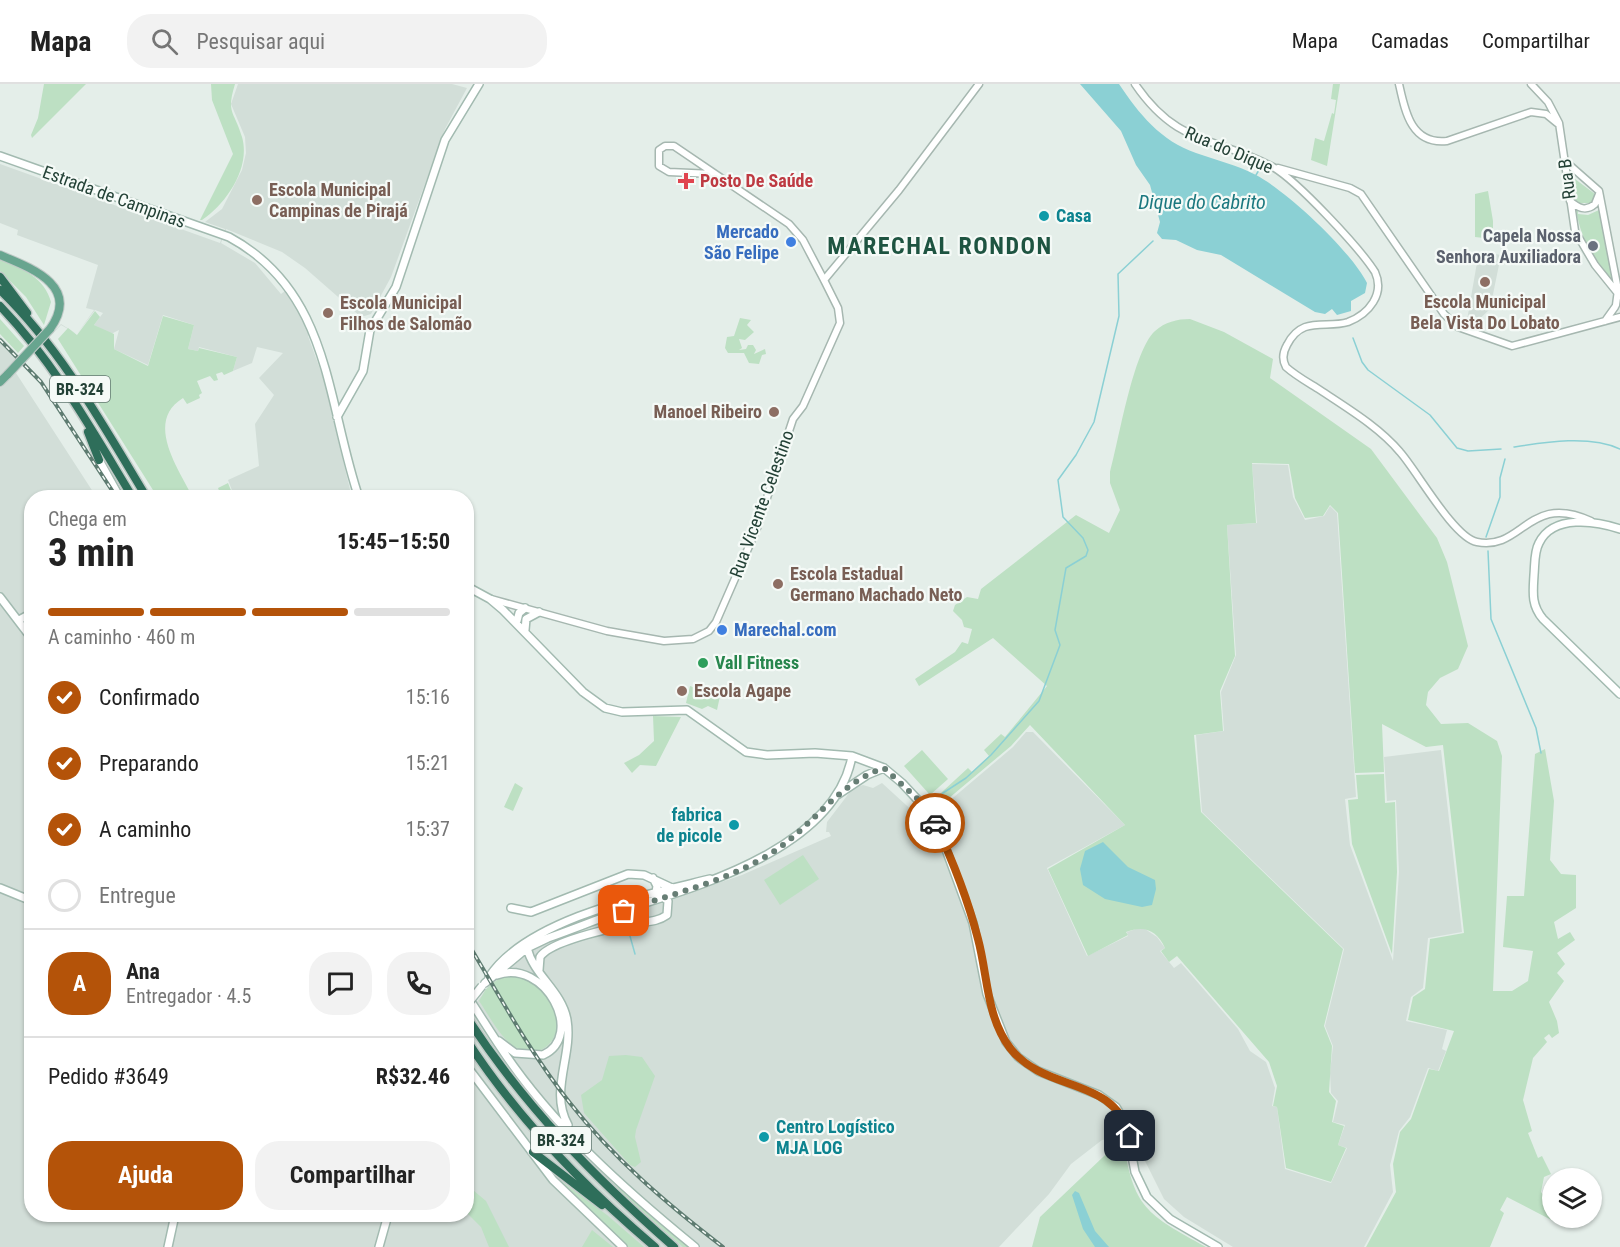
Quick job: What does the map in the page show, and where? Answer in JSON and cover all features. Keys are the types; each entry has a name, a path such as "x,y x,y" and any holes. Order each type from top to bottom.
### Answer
{"highway":[{"path":"0,277 37,329"},
{"name":"BR-324","path":"0,290 37,329 75,381 142,490"},
{"name":"BR-324","path":"0,306 45,360 127,490"},
{"path":"82,415 99,460"},
{"name":"BR-324","path":"474,1027 508,1076 580,1161 674,1247"},
{"name":"BR-324","path":"474,1050 537,1132 627,1223 655,1247"},
{"path":"533,1152 585,1194 627,1223"}],"main road":[{"path":"338,417 363,371 370,330 396,287 445,140 479,84"},
{"name":"Estrada de Campinas","path":"0,156 229,237 262,258 295,298 320,346 357,490"},
{"path":"0,255 35,270 52,284 57,293 59,308 50,329 0,382"},
{"path":"99,460 116,490"},
{"path":"1620,529 1591,521 1556,528 1540,540 1535,552 1534,604 1543,619 1620,694"},
{"path":"474,590 490,598 517,621 583,692 605,708 622,712 687,710 734,746 752,754 815,753 852,756 884,768 927,810 974,923 987,994 1006,1042 1018,1057 1038,1071 1099,1095 1116,1107 1126,1124 1135,1172 1147,1197 1170,1219 1218,1247"},
{"path":"0,597 24,627"},
{"path":"517,621 519,613 525,608"},
{"path":"525,630 526,619 539,612"},
{"path":"19,620 24,617"},
{"path":"474,996 494,968 545,931 573,919 656,892 676,891 724,876 771,854 811,822 835,796 848,774 852,756"},
{"path":"835,796 857,781 884,768"},
{"path":"512,908 531,912 628,874 636,873 653,878 676,891"},
{"path":"653,878 657,886 656,892"},
{"path":"0,888 24,898"},
{"path":"483,985 518,952 604,918 666,898 676,891"},
{"path":"542,975 537,965 544,951 596,933 660,920 669,910 666,898 656,892"},
{"path":"527,948 530,960 558,997 567,1019 568,1031 562,1073 561,1105 568,1125 584,1146"},
{"path":"491,1032 509,1050 529,1056 549,1052 559,1039 562,1024 557,1006 543,987 525,973 518,952"},
{"path":"494,976 510,972 525,973"},
{"path":"474,1006 527,1083 584,1146 618,1180 695,1247"},
{"path":"474,1075 563,1191 623,1247"},
{"path":"168,1247 173,1222"},
{"path":"379,1247 386,1222"}],"street":[{"path":"824,279 899,190 980,84"},
{"name":"Rua do Dique","path":"1135,84 1153,107 1184,133 1271,166 1300,189 1371,266 1378,282 1374,304 1364,313 1347,322 1313,325 1296,333 1285,349 1283,360 1286,367 1347,408 1397,448 1446,515 1468,539 1483,543 1502,540 1531,520 1555,512 1575,514 1591,521"},
{"path":"1399,84 1412,126 1417,133 1430,139 1447,141 1536,112 1550,116 1560,129"},
{"name":"Rua B","path":"1531,84 1553,108 1560,129 1573,223 1580,241 1618,301"},
{"name":"Rua Vicente Celestino","path":"490,598 607,631 664,641 687,640 712,628 757,528 793,419 803,406 840,323 838,308 824,279 803,240 785,220 674,146 665,146 659,150 659,166 669,172 713,174"},
{"path":"1271,166 1350,188 1361,194 1444,314 1458,327 1512,346 1620,317 1615,312 1618,301 1599,190 1565,161"},
{"path":"1300,189 1308,177"},
{"path":"1570,201 1579,208 1590,208 1598,200 1599,190"},
{"path":"1602,323 1618,301"}],"shaded area":[{"path":"238,84 452,84 467,88 445,129 391,277 371,314 361,317 305,268 282,252 226,229 221,243 255,263 281,294 285,291 310,331 308,336 324,380 350,490 232,490 228,480 259,466 255,424 274,395 259,378 283,353 257,347 252,363 233,371 237,357 199,347 198,351 188,349 194,325 163,315 148,365 114,349 119,330 111,334 94,325 103,313 95,310 77,334 94,310 86,308 98,265 17,235 18,230 0,223 0,164 220,243 225,229 205,222 222,209 242,170 246,153 245,137 231,104"},
{"name":"Escola Municipal Bela Vista Do Lobato","path":"1479,251 1501,255 1490,309 1471,327 1466,326"},
{"path":"61,324 77,334 61,325 16,373 92,490 24,490 24,1222 474,1222 474,1006 493,980 543,940 584,921 626,907 695,891 742,875 831,836 829,832 826,832 827,822 853,788 863,785 873,788 882,783 917,815 928,819 1013,747 1026,732 1033,732 1125,825 1047,868 1087,956 1128,936 1127,932 1136,929 1145,929 1157,937 1165,948 1160,951 1174,968 1181,963 1238,1029 1250,1051 1266,1062 1275,1088 1272,1106 1277,1107 1285,1169 1331,1183 1347,1148 1338,1145 1345,1125 1333,1122 1338,1101 1331,1093 1330,1073 1333,1046 1325,1026 1344,949 1202,812 1196,735 1224,731 1221,692 1236,655 1227,525 1257,523 1252,464 1288,465 1293,497 1305,520 1324,516 1330,506 1337,513 1356,797 1345,799 1350,845 1393,961 1399,872 1396,800 1387,801 1384,757 1441,750 1462,932 1428,938 1423,988 1411,997 1406,1021 1447,1030 1442,1049 1446,1051 1438,1071 1428,1068 1410,1117 1399,1131 1390,1165 1393,1192 1364,1247 1233,1247 1184,1217 1164,1199 1140,1151 1122,1137 1102,1140 1071,1164 1049,1194 999,1247 0,1247 0,336 25,362"}],"green space":[{"path":"44,84 86,84 32,138 31,135 38,118"},
{"path":"211,84 235,84 231,107 244,149 240,173 228,195 220,205 200,220 233,154 212,100"},
{"path":"1333,84 1340,84 1327,166 1311,160 1315,138 1324,141 1332,113 1334,114 1336,100 1331,99"},
{"path":"1571,176 1595,194 1591,203 1578,203 1578,214 1588,215 1599,210 1613,283 1594,260 1582,234 1575,206"},
{"path":"1488,191 1493,221 1493,239 1475,237 1475,194"},
{"path":"0,260 24,270 44,286 51,302 44,325 26,297 0,271"},
{"path":"95,311 100,317 94,325 114,334 114,349 148,366 163,316 194,325 188,349 198,351 199,348 237,357 233,371 224,375 222,372 216,374 218,380 214,381 210,376 197,381 202,393 199,395 200,398 187,404 183,398 172,408 166,420 165,433 168,446 189,490 153,490 58,339 68,328 77,335"},
{"path":"740,318 751,320 747,325 754,332 745,340 739,339 742,348 739,350 746,349 748,345 753,345 756,350 754,354 765,349 766,354 762,355 759,364 749,363 744,353 728,353 725,348 727,337 734,336"},
{"path":"0,319 24,346 18,353 0,334"},
{"path":"1190,319 1224,332 1273,359 1270,378 1371,449 1437,538 1447,562 1468,646 1458,669 1440,678 1428,692 1426,705 1441,724 1468,723 1497,741 1502,756 1493,991 1512,991 1528,981 1533,951 1503,947 1507,896 1524,896 1535,754 1545,749 1554,801 1550,860 1561,874 1576,875 1576,908 1554,922 1558,939 1570,932 1575,940 1557,953 1565,964 1557,973 1564,981 1549,1002 1559,1033 1552,1038 1549,1034 1544,1038 1547,1042 1533,1058 1523,1100 1532,1131 1528,1133 1538,1158 1542,1156 1548,1168 1542,1168 1542,1215 1507,1197 1500,1210 1504,1213 1490,1247 1366,1247 1396,1192 1393,1164 1400,1132 1411,1119 1429,1069 1439,1071 1454,1031 1408,1020 1413,997 1425,989 1430,939 1464,933 1443,745 1426,747 1382,724 1384,772 1355,773 1338,513 1330,505 1323,516 1305,518 1295,498 1289,464 1252,463 1256,523 1227,525 1235,656 1220,691 1223,731 1194,735 1201,812 1343,949 1324,1026 1332,1046 1329,1092 1336,1101 1332,1122 1344,1126 1338,1145 1346,1148 1331,1182 1286,1168 1277,1107 1273,1106 1277,1086 1269,1062 1177,956 1169,962 1161,951 1165,948 1162,942 1154,933 1144,929 1126,932 1128,935 1088,956 1048,869 1125,825 1030,725 1011,746 936,809 930,803 968,768 972,772 989,756 984,750 1001,734 1005,737 1047,686 993,638 919,686 915,679 955,652 962,642 968,644 972,629 964,627 962,620 953,611 955,605 967,597 978,599 981,589 1076,515 1109,533 1120,510 1110,483 1110,472 1133,376 1147,341 1155,331 1163,325"},
{"path":"228,483 231,490 219,490 218,488"},
{"path":"690,686 720,696 717,710 708,706 702,709 686,703"},
{"path":"653,716 681,717 656,766 640,765 632,773 624,763 639,755 654,741"},
{"path":"922,750 948,779 930,795 904,766"},
{"path":"1384,774 1385,803 1395,802 1397,872 1392,954 1352,844 1348,800 1358,799 1356,775"},
{"path":"515,783 523,788 513,811 504,807"},
{"path":"803,855 819,879 780,905 764,880"},
{"path":"502,976 525,976 543,992 553,1006 557,1030 554,1038 543,1049 526,1051 511,1044 479,1001 486,989"},
{"path":"609,1056 642,1057 655,1076 636,1130 635,1137 641,1162 635,1167 630,1165 584,1113 581,1095 602,1080"},
{"path":"1123,1138 1132,1180 1146,1207 1156,1217 1206,1247 1032,1247 1040,1217"},
{"path":"599,1167 690,1247 683,1247 623,1194"},
{"path":"557,1178 607,1215 644,1247 628,1247"},
{"path":"474,1191 486,1201 509,1247 489,1247 481,1227 474,1220"},
{"path":"592,1230 613,1247 582,1247"}],"water":[{"name":"Dique do Cabrito","path":"1080,84 1119,84 1143,116 1172,141 1183,148 1256,175 1301,208 1333,239 1367,283 1365,293 1351,301 1351,311 1337,315 1332,309 1325,314 1315,312 1221,255 1197,250 1176,240 1162,239 1157,233 1160,222 1150,185 1136,165 1121,131"},
{"path":"1103,842 1128,867 1155,880 1156,889 1152,905 1142,907 1105,899 1083,885 1080,869 1085,851"},
{"path":"1075,1191 1079,1193 1095,1231 1109,1247 1095,1247 1083,1229 1072,1195"}],"waterway":[{"path":"1256,175 1259,170"},
{"path":"934,805 943,793 966,778 991,755 1039,701 1060,645 1055,630 1066,568 1086,556 1088,550 1083,538 1063,517 1058,480 1076,455 1094,422 1119,316 1118,274 1153,241"},
{"path":"1353,338 1362,362 1368,370 1430,415 1457,448 1468,451 1501,449"},
{"path":"1514,447 1582,441 1620,449"},
{"path":"1486,537 1500,497 1500,478 1505,459"},
{"path":"1488,551 1491,619 1536,728 1541,753"},
{"path":"920,825 925,816"},
{"path":"628,929 635,954"}],"railway":[{"path":"0,340 41,382 112,490"},
{"path":"474,954 515,1023 555,1084 587,1123 642,1180 723,1247"}],"way so far":[{"path":"624,911 702,886 771,854 811,822 835,796 857,781 884,768 921,802 935,823"}],"place":[{"name":"Posto De Saúde","path":"686,181"},
{"name":"Escola Municipal Campinas de Pirajá","path":"257,200"},
{"name":"Casa","path":"1044,216"},
{"name":"Mercado São Felipe","path":"791,242"},
{"name":"Capela Nossa Senhora Auxiliadora","path":"1593,246"},
{"name":"Escola Municipal Bela Vista Do Lobato","path":"1485,282"},
{"name":"Escola Municipal Filhos de Salomão","path":"328,313"},
{"name":"Manoel Ribeiro","path":"774,412"},
{"name":"Escola Estadual Germano Machado Neto","path":"778,584"},
{"name":"Marechal.com","path":"722,630"},
{"name":"Vall Fitness","path":"703,663"},
{"name":"Escola Agape","path":"682,691"},
{"name":"fabrica de picole","path":"734,825"},
{"name":"Centro Logístico MJA LOG","path":"764,1137"}],"district":[{"name":"MARECHAL RONDON","path":"940,246"}],"route":[{"path":"935,823 974,923 987,994 1006,1042 1027,1065 1049,1077 1108,1100 1122,1115 1130,1136"}]}
